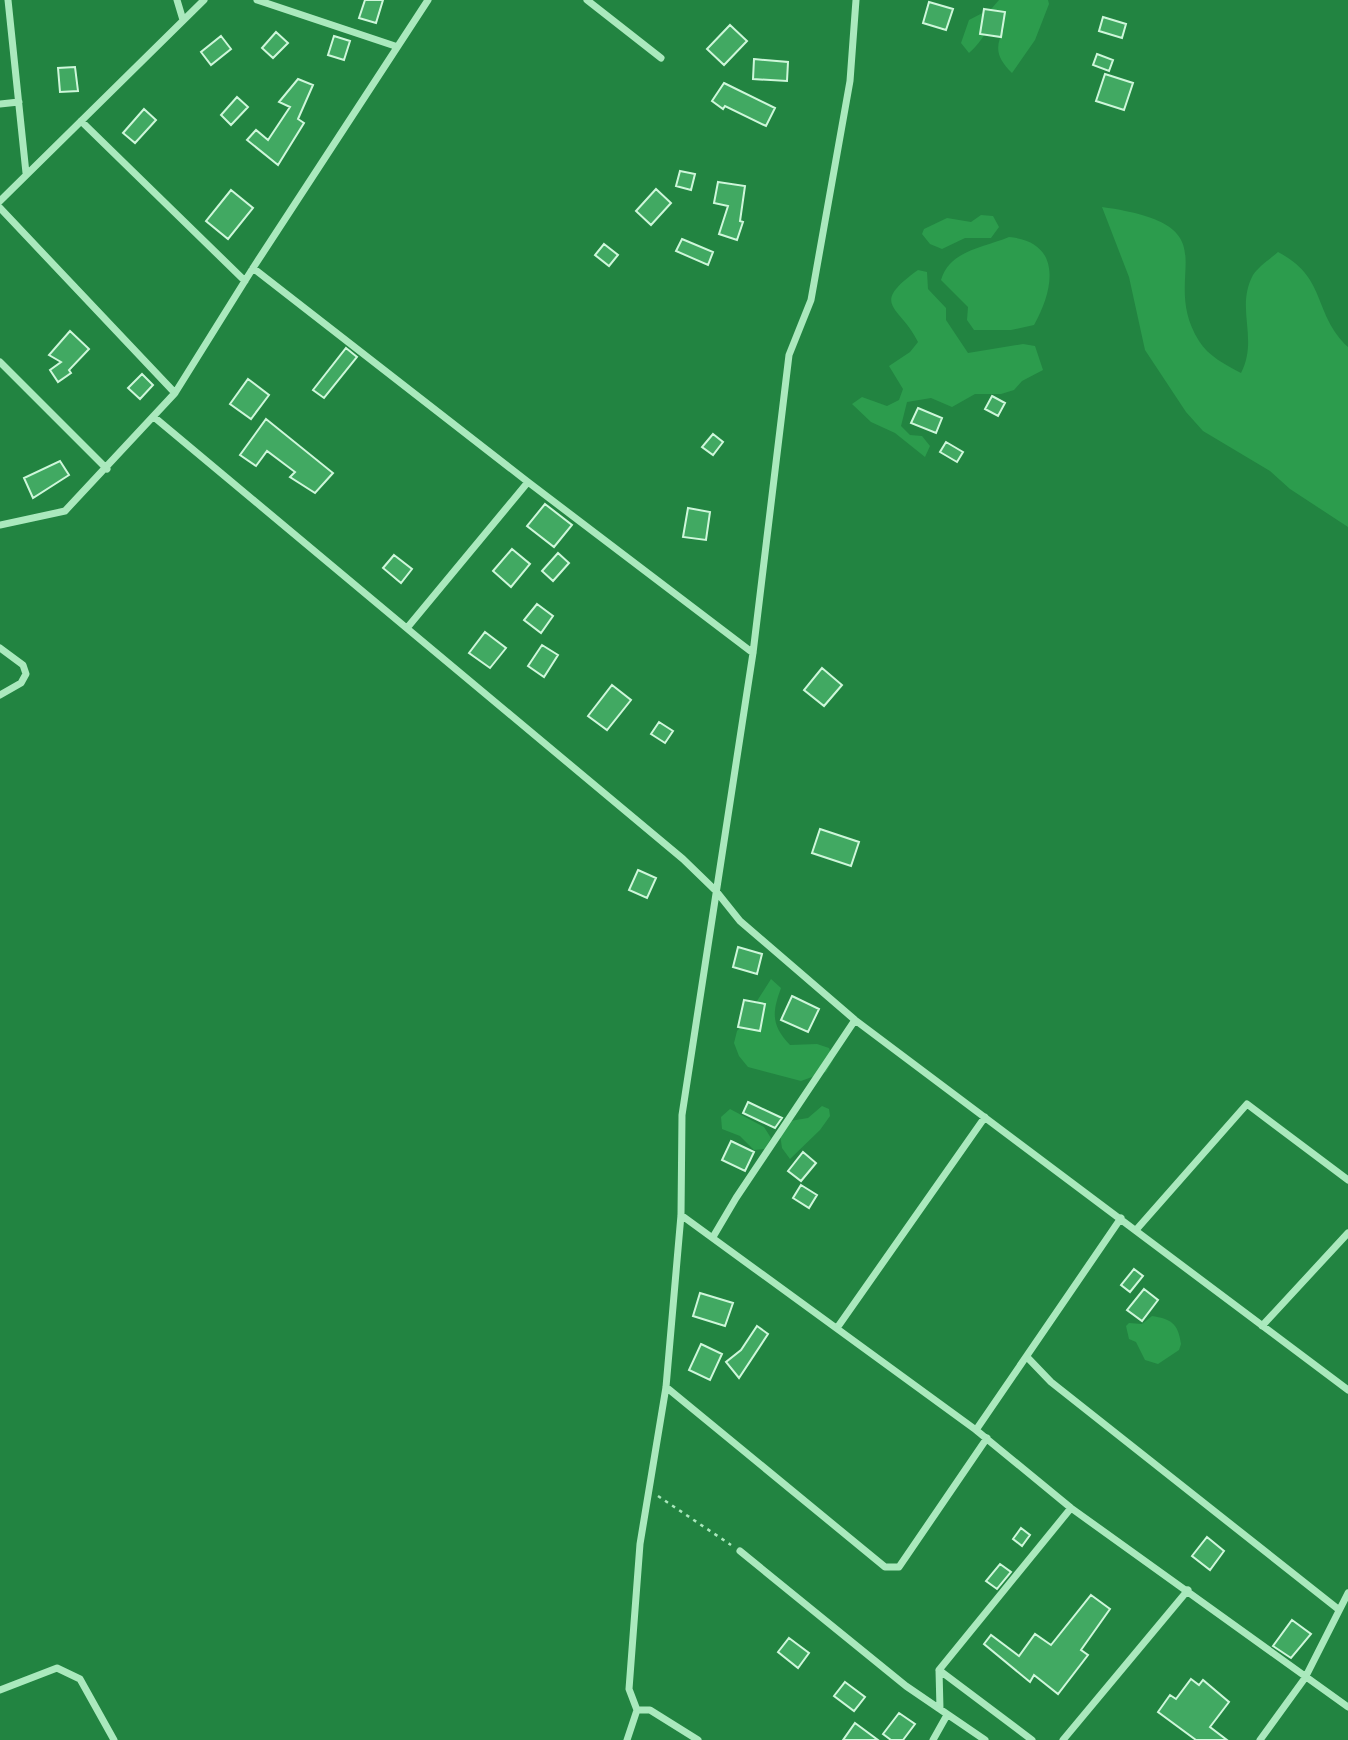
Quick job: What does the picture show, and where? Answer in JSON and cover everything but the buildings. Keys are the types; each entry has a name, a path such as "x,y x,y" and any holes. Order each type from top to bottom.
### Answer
{"street":[{"path":"8,0 26,173"},
{"path":"177,0 183,20"},
{"path":"0,201 204,0"},
{"path":"257,0 395,46"},
{"path":"0,525 65,510 176,393 395,46 428,0"},
{"path":"587,0 661,58"},
{"path":"626,1740 636,1710 629,1689 640,1544 666,1387 681,1215 682,1115 753,653 789,355 811,300 850,81 856,0"},
{"path":"0,104 19,102"},
{"path":"81,121 245,281"},
{"path":"0,208 176,393"},
{"path":"253,268 753,653"},
{"path":"0,362 107,468"},
{"path":"154,418 407,628 716,891 740,921 855,1020 1348,1390"},
{"path":"407,628 528,482"},
{"path":"0,648 23,665 26,674 21,683 0,695"},
{"path":"713,1237 736,1198 855,1020"},
{"path":"1136,1230 1247,1104 1348,1180"},
{"path":"837,1328 985,1117"},
{"path":"681,1215 987,1438 1071,1508 1348,1707"},
{"path":"976,1430 1121,1218"},
{"path":"1262,1326 1348,1233"},
{"path":"1027,1357 1051,1382 1338,1609"},
{"path":"666,1387 885,1567 892,1569 899,1567 987,1438"},
{"path":"933,1740 944,1712 939,1670 1071,1508"},
{"path":"740,1551 906,1686 985,1740"},
{"path":"1063,1740 1188,1590"},
{"path":"1260,1740 1305,1678 1348,1593"},
{"path":"0,1690 57,1668 80,1679 114,1740"},
{"path":"939,1670 1032,1740"},
{"path":"636,1710 650,1710 698,1740"}],"path":[{"path":"649,1490 740,1551"}],"green space":[{"path":"999,0 1048,0 1049,4 1035,40 1012,73 1000,57 998,47 1004,29 998,18 969,53 961,43 969,20 992,8"},
{"path":"1102,207 1143,215 1168,226 1181,240 1185,256 1188,316 1199,341 1212,356 1241,373 1248,348 1246,300 1253,275 1278,252 1305,273 1329,321 1348,347 1348,527 1290,489 1270,471 1203,431 1186,412 1145,350 1129,277"},
{"path":"981,215 993,216 999,227 991,238 965,238 942,249 930,244 922,234 924,229 947,218 971,222"},
{"path":"1009,237 1026,241 1038,248 1046,258 1049,283 1041,311 1034,325 1011,330 974,330 967,320 968,307 941,280 945,270 960,256"},
{"path":"918,270 927,272 928,289 946,308 946,320 968,353 1023,344 1035,346 1043,370 1022,381 1014,390 1001,394 975,394 952,407 931,398 907,402 901,426 910,435 922,436 930,446 925,457 895,433 871,422 852,404 862,397 887,406 899,400 903,389 889,366 910,352 918,342 892,306 891,299 894,291"},
{"path":"771,979 781,988 775,1012 779,1031 790,1045 817,1044 829,1048 833,1060 826,1072 801,1081 748,1067 739,1056 734,1043 737,1031 754,1013 757,1001"},
{"path":"822,1106 829,1109 830,1116 820,1130 790,1159 782,1148 780,1134 790,1121 808,1118"},
{"path":"730,1109 764,1127 771,1138 765,1149 754,1150 740,1136 722,1129 721,1117"},
{"path":"1152,1316 1172,1323 1178,1331 1181,1344 1179,1350 1158,1364 1145,1360 1136,1342 1129,1339 1126,1326 1129,1323 1142,1324"}]}
